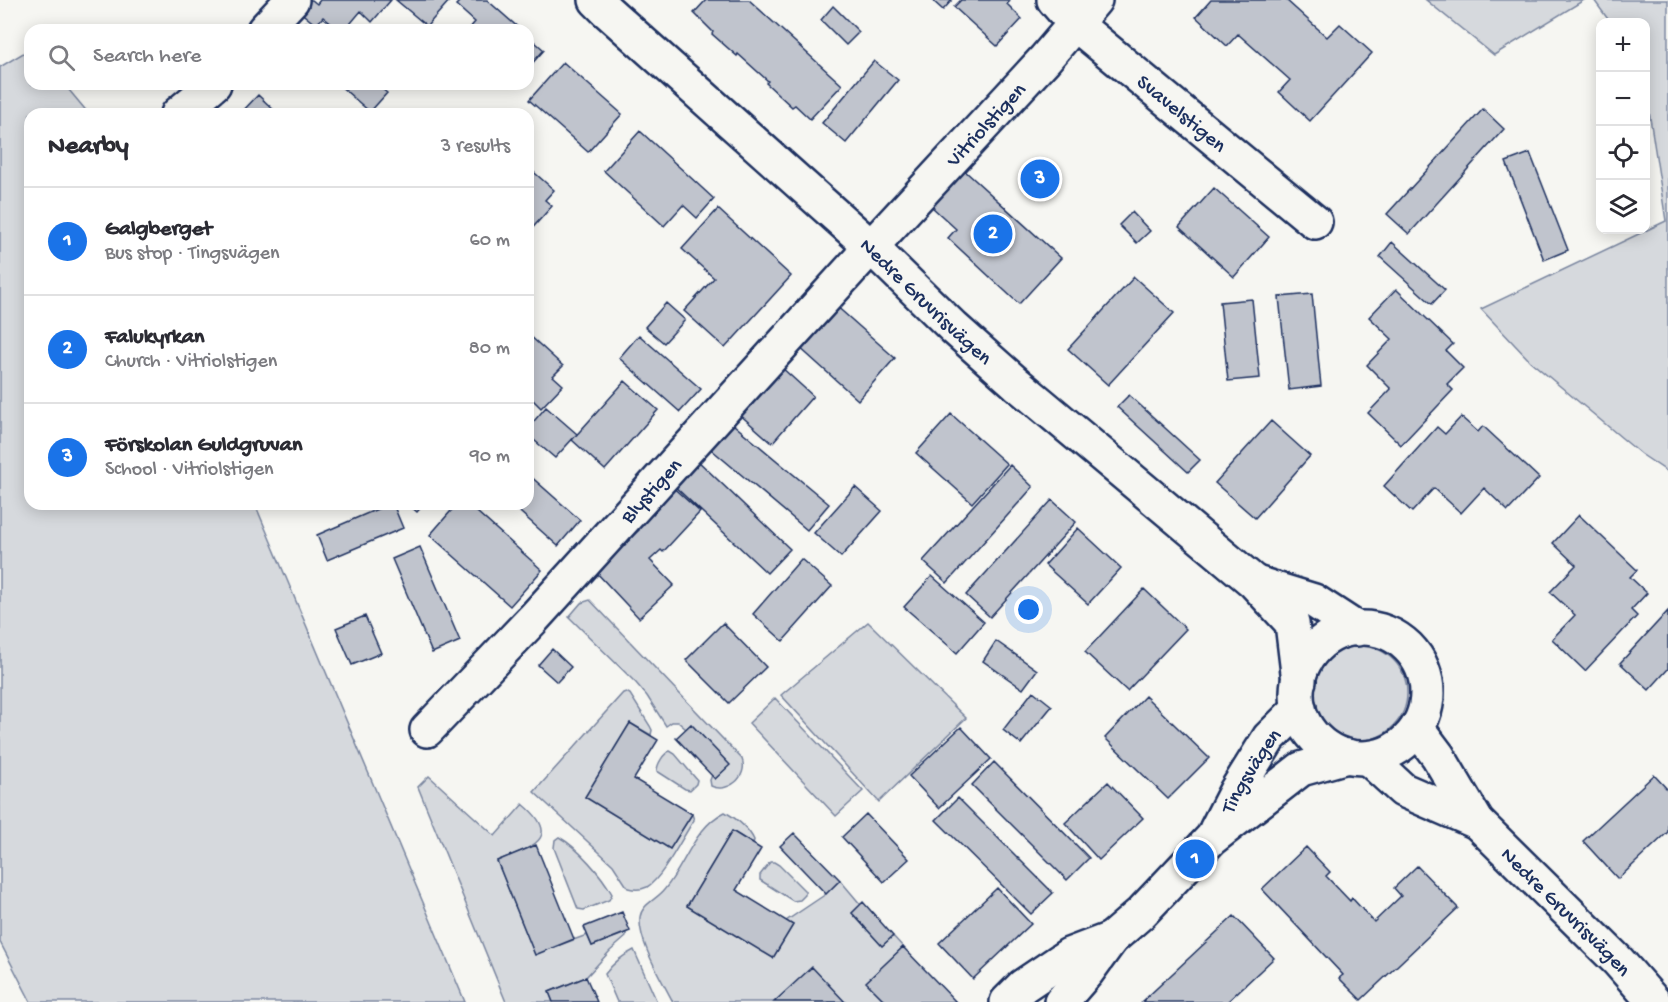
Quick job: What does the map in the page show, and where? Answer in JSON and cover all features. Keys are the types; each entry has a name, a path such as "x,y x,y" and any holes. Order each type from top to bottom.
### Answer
{"street":[{"path":"270,24 292,0"},
{"name":"Nedre Gruvrisvägen","path":"598,4 871,247 970,342 1254,582 1292,623 1299,695"},
{"name":"Vitriolstigen","path":"871,247 1045,60 1074,8"},
{"name":"Svavelstigen","path":"1074,8 1315,222"},
{"path":"185,108 207,90"},
{"name":"Blystigen","path":"427,730 533,619 871,247"},
{"name":"Nedre Gruvrisvägen","path":"1254,582 1314,601 1357,628"},
{"path":"1357,628 1383,632 1395,637 1414,654 1421,666 1427,691 1423,717 1410,738 1390,752 1357,757 1334,752 1312,734 1304,722 1299,695 1304,665 1313,651 1325,640 1357,628"},
{"name":"Tingsvägen","path":"1211,839 1236,791 1299,695"},
{"name":"Nedre Gruvrisvägen","path":"1417,728 1438,756 1477,822 1618,961 1654,1002"},
{"name":"Nedre Gruvrisvägen","path":"1357,757 1403,790 1477,822"},
{"name":"Tingsvägen","path":"1061,1002 1087,972 1110,939 1141,913 1189,865 1211,839 1301,769 1357,757"},
{"name":"Tingsvägen","path":"1007,1002 1023,986 1069,955 1110,939"}],"shaded area":[{"path":"1426,0 1584,0 1494,55"},
{"path":"1594,0 1668,0 1668,472 1641,454 1530,361 1481,309 1639,234 1650,234 1650,229 1666,221 1650,118 1650,18 1607,18"},
{"path":"24,53 24,90 69,90 84,108 24,108 24,510 258,510 465,1002 31,1002 0,942 0,67"},
{"path":"590,600 742,759 742,772 730,786 717,788 711,786 712,775 715,779 729,765 691,724 686,729 678,722 672,722 666,726 636,683 569,617 581,603"},
{"path":"868,622 966,718 879,802 781,695"},
{"path":"1360,646 1378,650 1393,660 1403,675 1407,693 1403,711 1393,726 1378,736 1360,740 1342,736 1327,726 1317,711 1313,693 1317,675 1327,660 1342,650"},
{"path":"626,692 630,694 650,726 651,735 630,723 585,797 670,849 692,814 694,820 660,875 642,889 628,888 613,865 534,792"},
{"path":"775,698 863,791 836,816 749,723"},
{"path":"670,751 697,780 690,790 657,771 661,759"},
{"path":"429,776 495,836 523,804 536,816 542,834 538,841 520,852 497,861 535,954 587,935 592,946 626,933 626,937 586,977 549,992 553,1002 506,1002 418,787"},
{"path":"725,812 752,835 753,844 732,831 687,906 773,958 793,925 786,921 826,894 840,880 861,905 852,913 882,946 893,936 903,947 867,982 886,1002 673,1002 643,938 640,927 641,913 671,880 705,827"},
{"path":"559,837 581,854 596,870 612,894 609,900 584,910 578,909 554,848 555,840"},
{"path":"770,862 779,865 805,891 805,895 800,900 793,901 760,880 760,875"},
{"path":"634,950 657,1002 617,1002 605,974 618,960"}],"building":[{"path":"309,0 317,4 320,0 391,0 372,22 361,11 350,24 332,24 323,17 315,24 299,11"},
{"path":"396,0 450,0 429,24 425,24"},
{"path":"461,0 487,0 514,24 473,24 475,22 456,5"},
{"path":"706,0 749,0 842,85 810,119 795,105 792,107 766,83 768,81 712,34 713,32 694,13"},
{"path":"932,0 952,0 943,10"},
{"path":"961,0 1009,0 1007,4 1022,19 997,46 954,7"},
{"path":"1211,0 1286,0 1327,37 1340,24 1372,53 1310,121 1279,92 1290,80 1238,34 1227,46 1196,17"},
{"path":"833,6 859,32 846,45 821,20"},
{"path":"534,41 544,50 534,61"},
{"path":"874,61 898,80 846,143 822,123"},
{"path":"563,62 622,114 588,152 529,100"},
{"path":"345,90 383,90 387,93 374,108 365,108"},
{"path":"258,95 272,108 246,108"},
{"path":"1483,109 1504,129 1409,234 1387,214"},
{"path":"640,131 714,199 697,218 683,205 664,226 604,171"},
{"path":"1530,153 1568,250 1544,260 1506,162"},
{"path":"965,171 1061,258 1019,304 948,238 956,229 932,207"},
{"path":"534,172 554,190 545,200 552,206 534,226"},
{"path":"1214,188 1269,237 1234,277 1179,227"},
{"path":"718,209 791,276 725,348 684,311 714,278 682,249"},
{"path":"1132,212 1150,231 1137,243 1119,225"},
{"path":"1392,242 1445,290 1432,304 1380,257"},
{"path":"1134,277 1174,313 1108,385 1068,349"},
{"path":"1396,289 1453,344 1446,351 1463,368 1447,384 1453,390 1401,445 1368,413 1391,389 1367,365 1392,339 1369,317"},
{"path":"1312,294 1321,386 1289,390 1279,297"},
{"path":"1252,299 1260,378 1228,381 1220,302"},
{"path":"666,303 685,320 664,343 645,327"},
{"path":"834,304 895,358 858,400 798,346"},
{"path":"639,335 701,389 680,412 619,358"},
{"path":"534,339 563,366 553,376 563,385 541,408 534,401"},
{"path":"780,366 813,396 772,443 738,413"},
{"path":"625,381 658,410 605,470 572,440"},
{"path":"1129,395 1200,460 1188,472 1117,407"},
{"path":"546,407 577,434 555,458 534,440 534,421"},
{"path":"951,414 1007,464 972,503 916,453"},
{"path":"1461,417 1478,432 1483,426 1539,478 1508,511 1484,488 1461,513 1434,488 1412,512 1384,486 1437,427 1445,434"},
{"path":"728,420 829,504 807,530 706,445"},
{"path":"1271,421 1310,456 1255,518 1215,483"},
{"path":"695,458 790,549 767,573 671,483"},
{"path":"1010,465 1033,487 947,583 923,561"},
{"path":"534,479 580,520 558,546 518,510 534,510"},
{"path":"668,483 700,512 663,552 661,550 650,560 674,585 639,618 595,571 639,530 632,524"},
{"path":"855,487 882,511 841,557 814,533"},
{"path":"1052,500 1076,522 990,617 966,595"},
{"path":"375,510 396,510 403,528 327,560 317,535"},
{"path":"452,510 475,510 542,570 510,606 430,535"},
{"path":"1579,515 1637,570 1630,577 1647,593 1631,610 1637,616 1585,671 1552,639 1575,615 1550,592 1576,565 1553,543"},
{"path":"1078,528 1121,568 1088,604 1045,565"},
{"path":"420,547 460,641 432,653 392,559"},
{"path":"801,559 832,586 783,641 753,614"},
{"path":"932,576 984,622 957,653 904,607"},
{"path":"1144,589 1186,629 1127,691 1085,652"},
{"path":"1668,611 1668,669 1649,690 1620,663"},
{"path":"365,616 381,653 352,665 336,628"},
{"path":"723,623 766,667 729,703 686,660"},
{"path":"996,641 1037,670 1023,689 983,661"},
{"path":"552,649 571,667 557,682 538,665"},
{"path":"1033,691 1052,706 1021,744 1003,730"},
{"path":"1145,696 1209,758 1168,799 1105,738"},
{"path":"630,723 658,740 634,779 692,814 670,849 585,797"},
{"path":"691,724 730,765 715,779 676,738"},
{"path":"961,727 991,759 939,808 909,776"},
{"path":"994,762 1089,858 1067,880 972,785"},
{"path":"1654,775 1668,790 1668,832 1618,879 1583,841"},
{"path":"1108,782 1143,818 1099,860 1065,823"},
{"path":"958,798 1053,893 1031,914 936,820"},
{"path":"866,814 909,859 884,882 842,837"},
{"path":"732,831 761,849 736,890 793,925 773,958 687,906"},
{"path":"794,833 840,880 826,894 780,846"},
{"path":"536,845 574,939 535,955 497,861"},
{"path":"1306,847 1330,872 1326,876 1350,901 1352,898 1374,922 1401,896 1394,888 1417,866 1458,908 1361,1000 1339,978 1343,975 1262,889"},
{"path":"997,888 1031,924 973,979 939,943"},
{"path":"863,902 893,936 882,946 852,913"},
{"path":"622,912 630,931 592,946 584,927"},
{"path":"1234,916 1274,958 1227,1002 1142,1002"},
{"path":"903,947 956,1002 886,1002 866,982"},
{"path":"812,967 845,1002 774,1002"},
{"path":"586,977 597,1002 553,1002 549,992"}],"place":[{"name":"Förskolan Guldgruvan","path":"1040,179"},
{"name":"Falukyrkan","path":"993,234"},
{"name":"Galgberget","path":"1195,859"}]}
